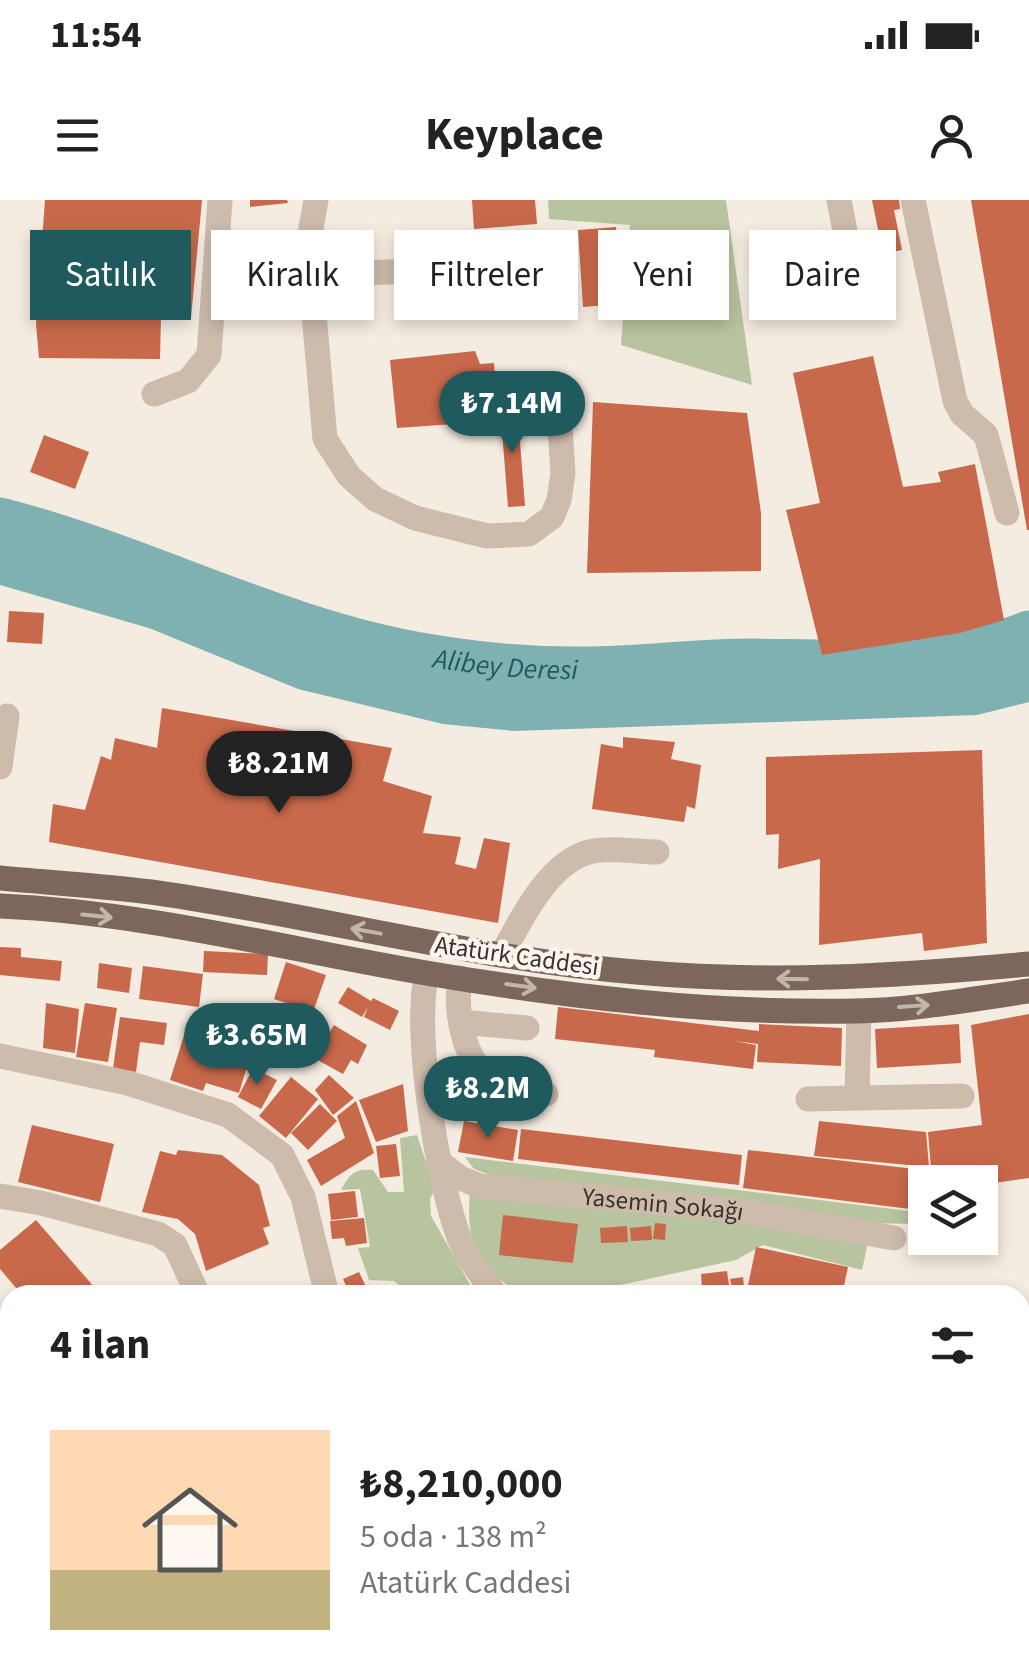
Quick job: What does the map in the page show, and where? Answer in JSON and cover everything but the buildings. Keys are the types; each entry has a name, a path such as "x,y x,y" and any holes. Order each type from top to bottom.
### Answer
{"main road":[{"name":"Atatürk Caddesi","path":"0,878 158,894 502,955 634,972 803,980 879,978 1029,964"},
{"name":"Atatürk Caddesi","path":"0,906 161,923 427,973 718,1010 859,1011 1029,991"},
{"path":"427,973 435,944"}],"street":[{"path":"154,394 188,381 209,355 220,200"},
{"path":"311,230 316,200"},
{"path":"839,200 845,230"},
{"path":"913,200 955,401 962,414 986,435 1007,513"},
{"path":"315,320 325,439 349,476 375,499 415,518 488,536 528,534 552,517 563,474 559,412"},
{"path":"0,767 7,716"},
{"path":"502,955 527,906 566,864 592,851 657,852"},
{"path":"427,973 421,1014 439,1162 459,1238 490,1285"},
{"path":"460,978 457,998 461,1022 479,1066 492,1081 506,1087 546,1094"},
{"path":"857,1098 859,1011"},
{"path":"461,1022 527,1028"},
{"path":"0,1056 128,1083 228,1115 282,1155 303,1197 324,1285"},
{"path":"808,1099 962,1096"},
{"name":"Yasemin Sokağı","path":"439,1162 460,1178 480,1186 734,1210 894,1238"},
{"path":"0,1196 158,1234 176,1245 194,1285"}],"green space":[{"path":"548,200 726,200 752,385 621,345 623,320 729,320 729,230 630,230 630,225 549,219"},
{"path":"417,1135 435,1189 430,1199 431,1216 470,1285 399,1285 394,1281 369,1280 358,1248 370,1247 360,1189 341,1190 353,1173 373,1170 388,1192 404,1192 400,1138"},
{"path":"465,1157 908,1211 908,1224 856,1223 490,1175 474,1169"},
{"path":"470,1190 755,1223 868,1242 862,1270 763,1245 736,1260 620,1285 507,1285 483,1261 470,1225"}],"water":[{"path":"0,528 149,571 387,660 479,675 911,676 981,665 1029,648 1029,702 977,715 514,731 443,724 298,689 149,628 0,585"}],"waterway":[{"name":"Alibey Deresi","path":"0,520 107,553 317,629 426,656 486,664 585,669 731,661 892,661 961,653 1029,633"}]}
